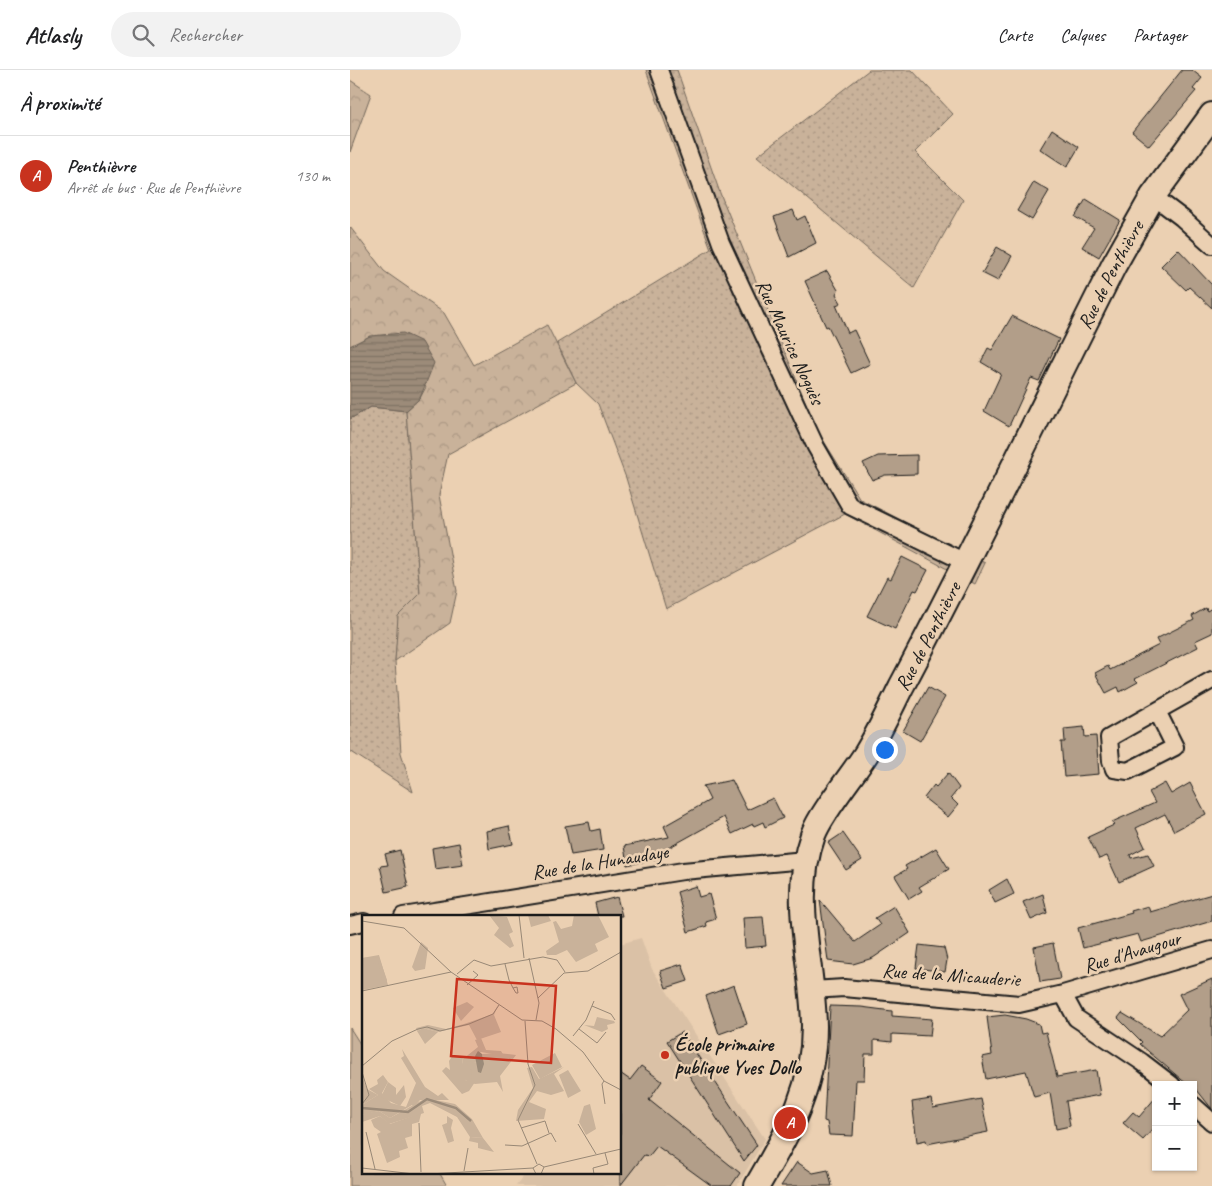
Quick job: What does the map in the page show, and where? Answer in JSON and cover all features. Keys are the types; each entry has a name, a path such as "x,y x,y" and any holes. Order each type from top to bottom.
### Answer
{"street":[{"name":"Rue Maurice Noguès","path":"659,70 721,244 816,447 850,506 965,562"},
{"name":"Rue de Penthièvre","path":"757,1186 785,1137 804,1098 812,1059 814,1027 812,990 802,916 804,860 814,831 868,752 1114,265 1153,196 1212,115"},
{"path":"1153,196 1182,218 1212,245"},
{"path":"1157,711 1212,680"},
{"name":"Rue de la Hunaudaye","path":"409,915 683,871 804,860"},
{"name":"Rue d'Avaugour","path":"1063,994 1212,950"},
{"name":"Rue de la Micauderie","path":"812,990 844,988 1019,1004 1063,994"},
{"path":"1063,994 1076,1018 1167,1081"},
{"path":"1197,1109 1212,1122"}],"shaded area":[{"path":"403,333 422,342 434,363 420,398 406,411 371,407 350,419 350,346 370,336"},
{"name":"École primaire publique Yves Dollo","path":"641,938 652,969 765,1139 737,1186 516,1186 525,1174 621,1174 621,944"}],"green space":[{"path":"646,70 677,70 720,193 817,430 860,499 985,563 975,584 845,514 666,609 626,478 598,404 576,383 557,343 711,249"},
{"path":"869,70 912,70 953,114 915,152 963,200 914,288 757,156"},
{"path":"350,80 371,94 350,152"},
{"path":"350,227 384,271 444,313 474,365 547,325 576,383 448,454 439,495 457,591 450,623 395,661 398,616 420,594 406,411 420,398 426,387 370,336 350,346"},
{"path":"371,407 406,411 420,594 399,616 395,661 401,753 413,792 350,751 350,419"},
{"path":"350,1028 362,1047 362,1174 440,1174 447,1186 350,1186"}],"building":[{"path":"1182,70 1192,70 1202,78 1193,89 1196,91 1149,146 1132,132"},
{"path":"1052,129 1079,147 1067,167 1040,149"},
{"path":"1034,182 1049,191 1032,220 1017,211"},
{"path":"1086,199 1120,220 1099,257 1082,247 1094,228 1075,217"},
{"path":"793,210 797,220 805,216 816,243 789,257 774,217"},
{"path":"997,247 1012,256 998,281 982,273"},
{"path":"1178,249 1212,285 1212,308 1189,287 1186,290 1161,266"},
{"path":"827,271 838,290 836,294 841,303 836,305 848,333 854,330 870,364 851,373 828,326 826,327 805,281"},
{"path":"1012,316 1059,339 1039,381 1031,378 1009,426 984,411 1001,374 981,362 988,348 992,350"},
{"path":"917,455 917,474 885,475 872,480 863,463 878,456"},
{"path":"902,557 928,570 917,591 914,590 895,629 867,616 887,577 891,579"},
{"path":"1206,608 1207,611 1212,608 1212,633 1195,641 1198,647 1135,679 1138,682 1120,692 1118,687 1106,693 1095,673 1108,666 1110,670 1159,645 1156,639 1194,620 1192,616"},
{"path":"928,687 945,697 920,741 903,731"},
{"path":"1084,727 1085,737 1096,736 1099,774 1064,777 1061,742 1065,742 1064,729"},
{"path":"948,773 959,788 951,798 958,805 948,817 924,798 934,785 936,787"},
{"path":"732,780 747,810 773,798 783,818 765,827 763,822 754,826 753,824 732,834 724,817 661,852 662,858 627,865 624,846 669,837 664,826 710,800 703,786"},
{"path":"1165,783 1171,794 1190,783 1206,814 1174,831 1165,814 1136,828 1145,847 1130,855 1131,858 1148,854 1154,866 1119,882 1107,856 1099,859 1088,837 1114,825 1112,822 1155,803 1149,792"},
{"path":"589,822 591,831 600,829 603,850 571,855 565,826"},
{"path":"509,826 513,844 489,849 487,831"},
{"path":"843,833 862,860 846,870 828,843"},
{"path":"459,843 463,865 435,869 432,848"},
{"path":"936,848 949,869 919,887 922,891 909,899 895,876 907,869 905,866"},
{"path":"400,850 408,887 386,892 380,866 388,865 385,854"},
{"path":"1007,879 1014,894 995,903 989,890"},
{"path":"696,886 699,897 709,894 716,919 706,922 707,926 688,932 677,892"},
{"path":"1043,894 1047,913 1031,920 1023,902"},
{"path":"1212,894 1212,921 1141,942 1138,934 1083,948 1078,928 1132,913 1131,911 1148,906 1150,912"},
{"path":"617,897 622,916 598,915 595,903"},
{"path":"820,900 855,942 880,925 875,918 894,906 910,933 873,958 853,964 828,961"},
{"path":"763,917 766,946 745,948 743,918"},
{"path":"1053,943 1060,979 1040,982 1034,947"},
{"path":"919,945 944,948 947,960 945,972 916,968"},
{"path":"682,964 688,981 666,988 660,971"},
{"path":"1212,979 1212,1109 1197,1090 1197,1081 1183,1081 1140,1044 1142,1042 1118,1018 1122,1013 1160,1036 1187,1010 1179,994"},
{"path":"734,985 747,1024 719,1034 706,996"},
{"path":"830,1006 861,1007 892,1011 892,1016 932,1019 930,1036 892,1034 892,1042 874,1040 874,1054 865,1054 864,1080 856,1080 853,1136 829,1135 827,1122 824,1121"},
{"path":"1005,1015 1026,1019 1039,1024 1041,1033 1046,1032 1057,1077 1096,1070 1100,1095 1066,1101 1070,1126 1056,1129 1050,1093 1034,1097 1026,1071 986,1079 982,1057 992,1055 987,1017"},
{"path":"682,1032 757,1145 744,1161 667,1041"},
{"path":"641,1066 662,1081 649,1100 740,1173 731,1186 712,1186 657,1146 649,1156 644,1155 620,1186 621,1074 630,1080"},
{"path":"931,1099 933,1108 981,1099 988,1132 927,1144 926,1140 917,1142 912,1102"},
{"path":"1152,1102 1152,1130 1143,1140 1123,1123 1133,1112 1139,1117"},
{"path":"797,1162 813,1173 828,1170 832,1186 781,1186"}],"place":[{"name":"École primaire publique Yves Dollo","path":"665,1055"},
{"name":"Penthièvre","path":"790,1123"}]}
